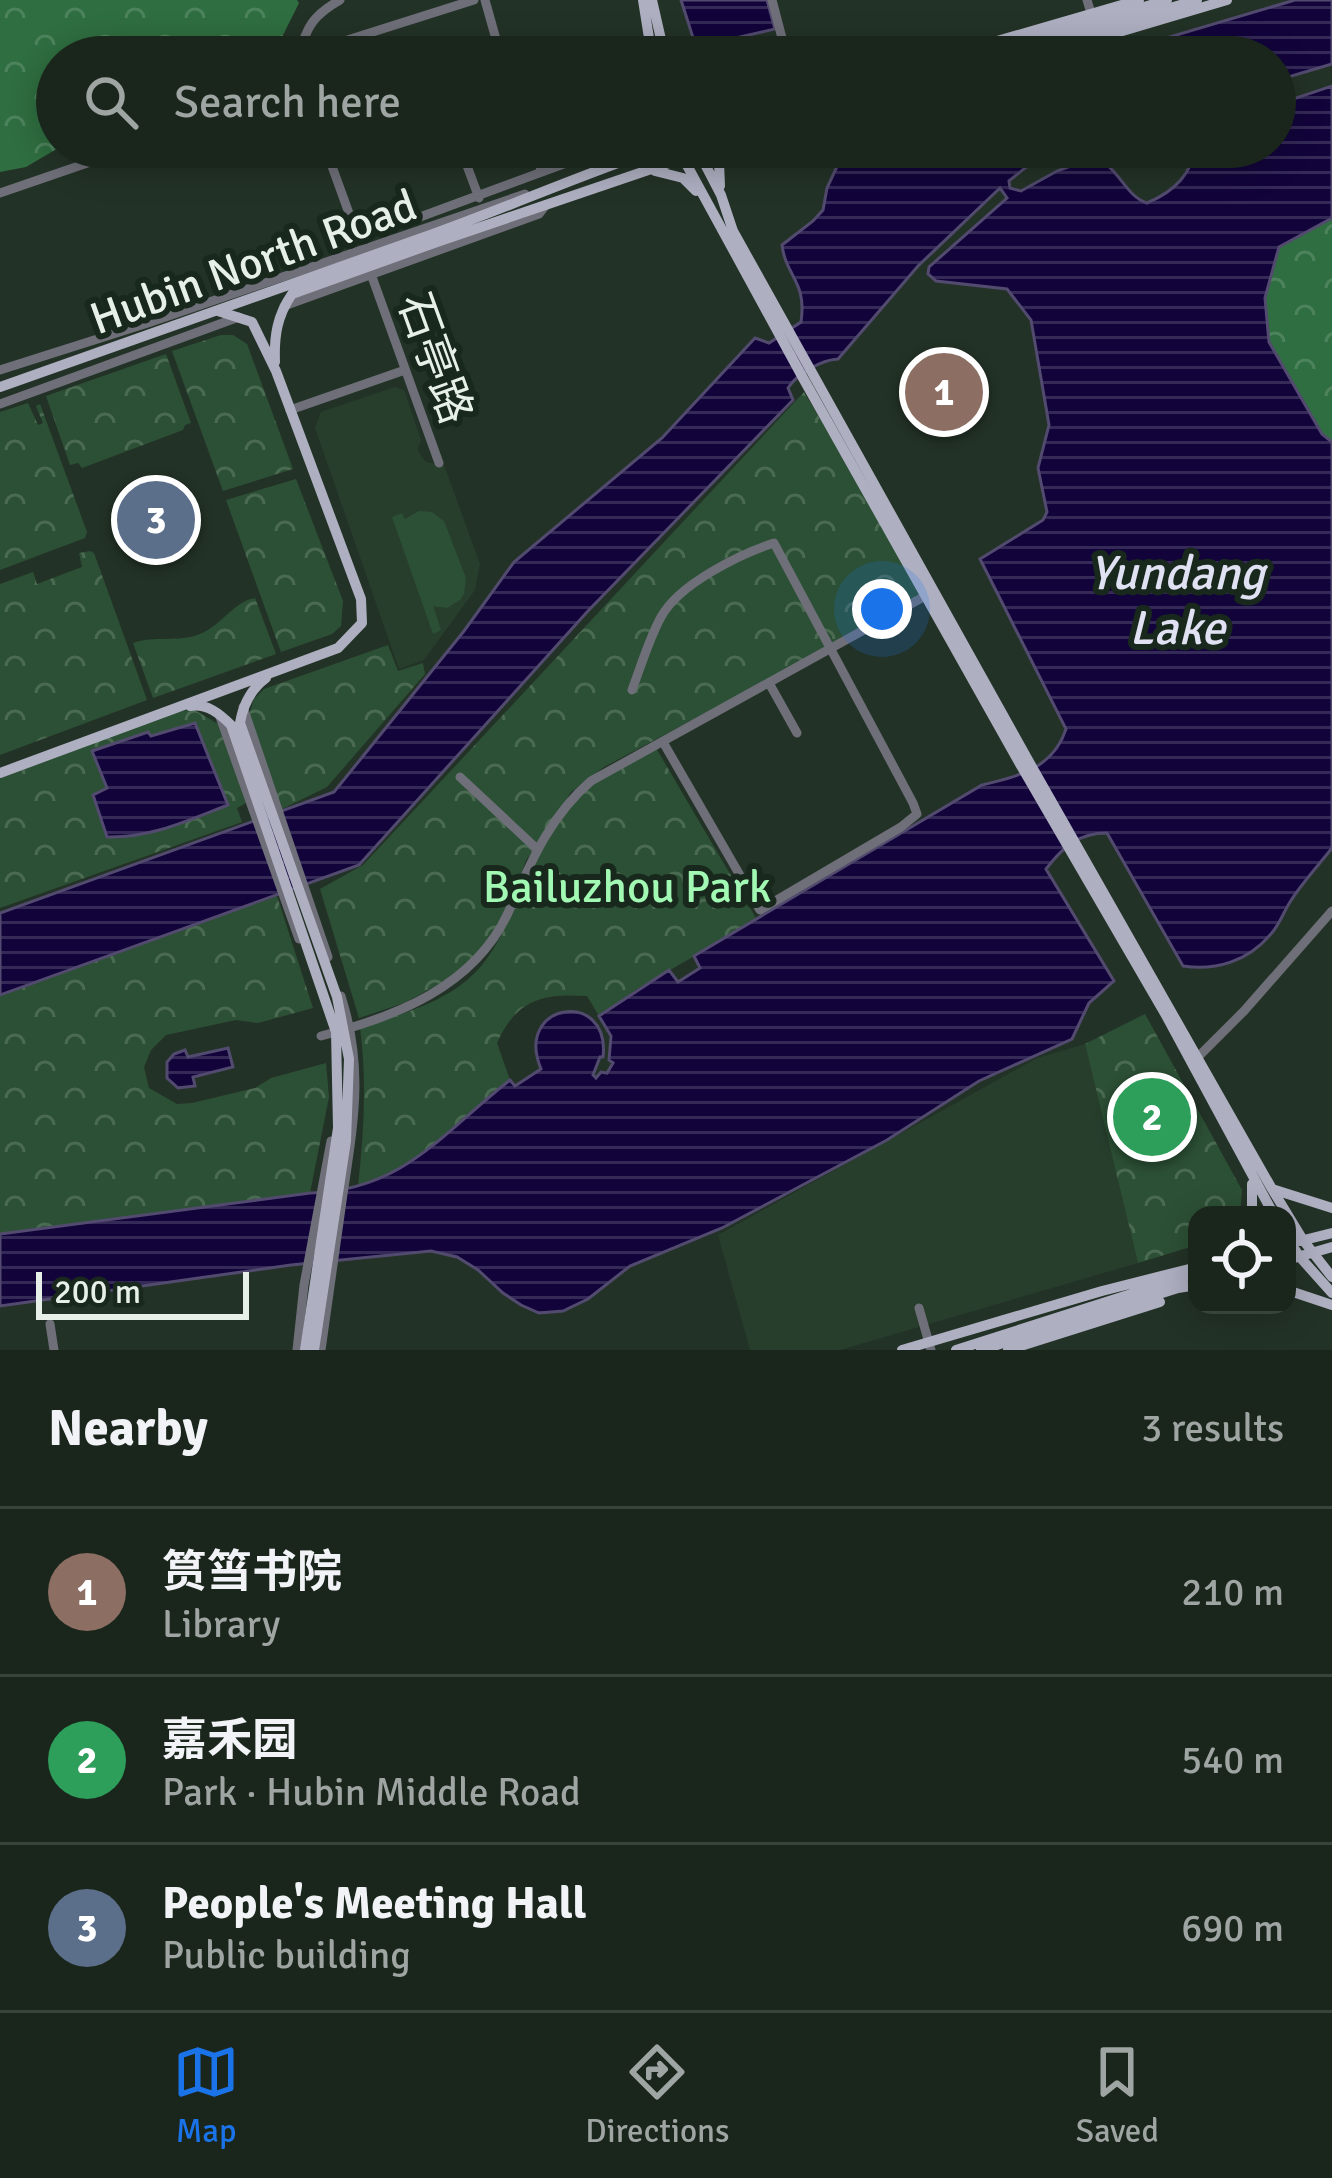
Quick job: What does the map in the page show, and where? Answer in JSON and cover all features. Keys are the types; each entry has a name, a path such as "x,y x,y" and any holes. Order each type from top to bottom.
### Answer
{"main road":[{"path":"647,0 650,36"},
{"path":"647,0 658,36"},
{"path":"1060,36 1139,0"},
{"path":"1051,36 1167,0"},
{"path":"1036,36 1197,0"},
{"path":"1106,36 1227,0"},
{"name":"Hubin North Road","path":"0,388 499,210 599,168"},
{"path":"276,371 274,334 292,294 652,168"},
{"path":"689,168 1024,762 1198,1057 1278,1206"},
{"path":"706,168 781,328"},
{"path":"719,168 721,196"},
{"path":"646,171 683,178 708,203"},
{"path":"2,772 338,648 362,623 361,599 276,371 252,322 218,311"},
{"path":"266,813 240,723 243,707 258,683 278,669"},
{"path":"167,710 197,704 218,712 232,725 337,997 337,1031 349,1059 346,1142 333,1185 309,1350"},
{"path":"1074,849 1269,1206"},
{"path":"1250,1175 1253,1206"},
{"path":"1272,1190 1332,1208"},
{"path":"1296,1240 1332,1233"},
{"path":"1296,1243 1312,1253 1332,1277"},
{"path":"1296,1257 1332,1247"},
{"path":"1296,1261 1332,1293"},
{"path":"902,1350 930,1346 1102,1291 1188,1272"},
{"path":"956,1350 1188,1273"},
{"path":"980,1350 1188,1287"},
{"path":"1008,1350 1188,1290"},
{"path":"1296,1293 1332,1305"}],"street":[{"path":"303,36 320,11 340,0"},
{"path":"429,0 435,13"},
{"path":"363,36 474,0"},
{"path":"485,0 495,36"},
{"path":"772,0 782,36"},
{"path":"1088,0 1094,23"},
{"path":"0,193 73,168"},
{"path":"333,168 360,243"},
{"path":"468,168 482,208"},
{"path":"541,168 542,172"},
{"path":"0,370 151,322 553,168"},
{"path":"360,243 587,172"},
{"path":"284,306 538,214 547,204"},
{"name":"石亭路","path":"371,274 439,463"},
{"path":"0,404 239,317"},
{"path":"290,410 405,370"},
{"path":"632,690 663,612 721,568 774,543 916,814 760,910 663,742"},
{"path":"337,1031 428,998 473,964 507,915 523,875 557,818 604,772 929,593"},
{"path":"769,683 797,733"},
{"path":"460,777 537,848"},
{"path":"1198,1057 1332,911"},
{"path":"309,1350 333,1185"},
{"path":"919,1308 930,1346"},
{"path":"50,1324 54,1350"}],"shaded area":[{"path":"395,387 404,390 421,440 419,453 426,462 444,465 480,564 475,590 424,660 399,669 315,428 321,412"},
{"path":"1085,1044 1138,1263 840,1350 750,1350 718,1235 1037,1058"}],"green space":[{"path":"0,0 299,3 282,36 36,36 36,161 0,172"},
{"path":"1332,218 1332,442 1322,434 1269,342 1265,298 1279,247"},
{"path":"233,335 247,344 293,469 223,491 172,351"},
{"path":"166,354 191,423 82,468 78,463 70,465 46,396"},
{"name":"Bailuzhou Park","path":"804,392 925,596 604,767 571,792 526,860 507,915 486,949 445,981 404,1003 359,1018 320,889 363,865"},
{"path":"28,403 38,425 43,423 36,406 40,404 87,532 85,538 0,570 0,412"},
{"path":"296,479 343,601 341,626 332,634 281,652 226,500"},
{"path":"419,511 432,512 444,521 466,578 460,600 447,608 433,606 441,630 433,634 392,517 402,513 405,519"},
{"path":"90,551 147,700 0,755 0,584 33,572 37,584 82,567 79,553"},
{"path":"255,598 276,654 153,698 133,643 200,634"},
{"path":"388,645 398,671 423,663 425,674 327,787 282,809 249,715 254,699 264,689"},
{"path":"193,709 218,724 246,803 237,808 242,822 0,908 0,778 171,713"},
{"name":"Bailuzhou Park","path":"656,748 757,920 599,1016 587,996 544,998 522,1008 497,1043 510,1080 420,1157 358,1186 364,1106 360,1027 426,1005 470,977 495,946 540,852 569,808 607,774"},
{"path":"277,896 313,1008 258,1023 236,1020 166,1035 151,1050 144,1067 149,1088 177,1104 255,1088 271,1078 326,1063 329,1097 310,1193 0,1234 0,996"},
{"path":"1145,1014 1242,1190 1241,1206 1188,1206 1188,1248 1138,1263 1085,1044"}],"water":[{"path":"681,0 767,0 775,29 744,36 692,36"},
{"path":"1295,0 1332,0 1332,64 1296,75 1296,36 1173,36"},
{"name":"Yundang Lake","path":"1332,86 1332,218 1279,247 1265,298 1269,342 1322,434 1332,442 1332,848 1261,944 1231,962 1183,966 1107,833 1079,839 1046,869 1114,981 1089,1003 1072,1039 979,1081 887,1140 722,1228 630,1266 588,1299 563,1311 539,1313 521,1305 457,1257 431,1251 291,1265 0,1306 0,1234 371,1182 420,1155 510,1080 515,1086 541,1069 536,1046 540,1029 564,1012 593,1020 601,1035 603,1057 593,1075 607,1073 613,1063 609,1060 611,1036 599,1016 669,970 678,982 700,968 694,956 982,785 1043,762 1066,729 980,559 1043,520 1047,512 1038,468 1049,425 1031,320 1007,289 936,281 928,274 929,267 1007,198 1000,188 918,266 838,359 817,365 792,383 788,388 793,400 587,612 359,865 0,995 0,913 334,792 514,562 662,438 755,338 769,343 801,322 799,288 782,245 823,210 836,168 1025,168 1009,181 1010,188 1021,191 1065,168 1110,168 1147,203 1165,194 1189,168 1296,168 1296,98"},
{"path":"195,723 228,805 154,832 107,837 93,795 107,788 92,751 148,732 151,736"},
{"path":"228,1048 233,1067 193,1077 195,1086 178,1088 167,1078 167,1062 174,1054 185,1050 188,1057"}],"place":[{"name":"筼筜书院","path":"944,392"},
{"name":"People's Meeting Hall","path":"156,520"},
{"name":"嘉禾园","path":"1152,1117"}]}
